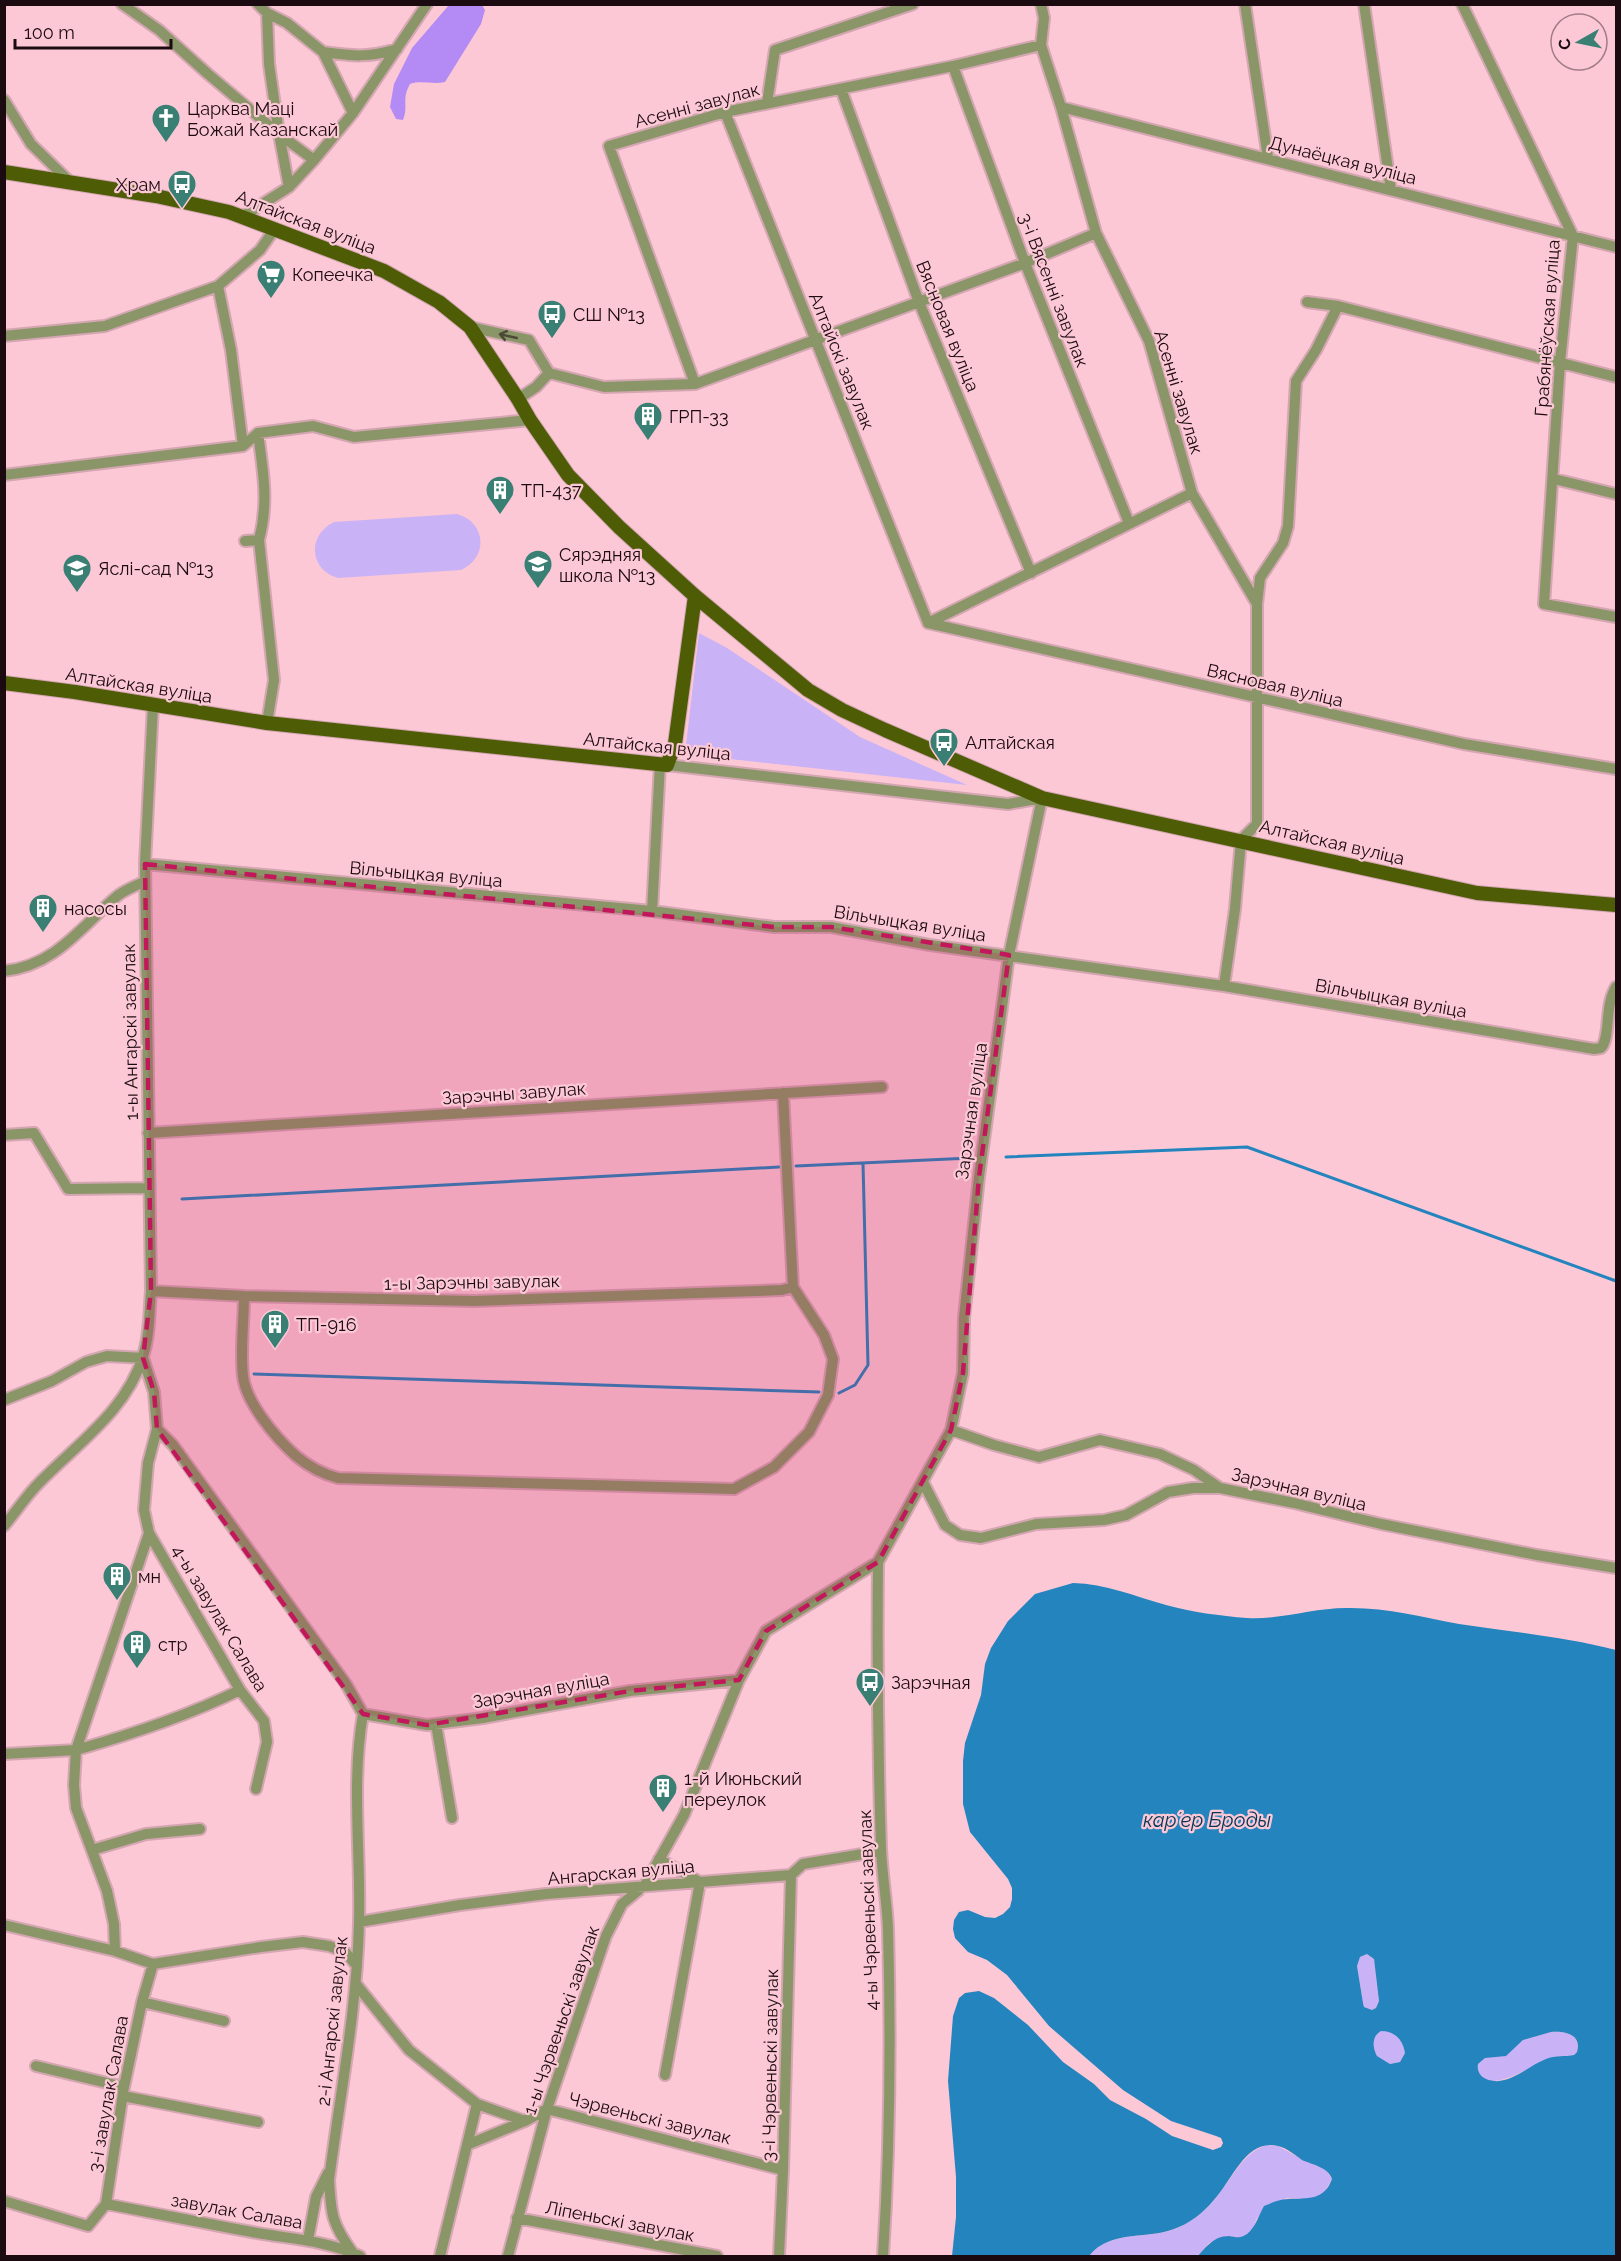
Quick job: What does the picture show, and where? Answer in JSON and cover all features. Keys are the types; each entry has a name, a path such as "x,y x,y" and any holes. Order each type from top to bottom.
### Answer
{"main road":[{"name":"Алтайская вуліца","path":"4,172 156,196 229,212 384,271 439,302 470,327 568,475 619,527 695,596 808,690 842,710 1042,798 1477,893 1617,905"},
{"path":"664,765 675,744 695,596"},
{"name":"Алтайская вуліца","path":"4,683 267,723 664,765"}],"street":[{"path":"122,4 159,30 279,134 314,160"},
{"path":"258,4 267,13 287,23 323,52 353,113"},
{"path":"242,217 289,187 314,160 353,113 427,4"},
{"path":"767,103 775,50 913,4"},
{"name":"Асенні завулак","path":"1041,4 1044,18 1041,45 1096,233 1149,341 1192,493 1257,604"},
{"path":"1245,4 1268,158"},
{"path":"1364,4 1391,189"},
{"name":"Грабянёўская вуліца","path":"1462,4 1573,236 1560,362 1544,604 1617,617"},
{"path":"267,13 269,64 289,187"},
{"name":"Асенні завулак","path":"695,384 609,146 725,112 953,66 1041,45"},
{"path":"323,52 374,56 397,49"},
{"name":"3-і Вясенні завулак","path":"953,66 1025,263 1129,523"},
{"name":"Вясновая вуліца","path":"841,89 919,302 1030,573"},
{"path":"5,105 31,144 69,181"},
{"name":"Дунаёцкая вуліца","path":"1061,107 1617,247"},
{"name":"Алтайскі завулак","path":"725,112 928,623"},
{"path":"4,336 105,326 218,286 260,250 274,230"},
{"path":"470,327 529,340 549,373 604,387 695,384 1025,263 1096,233"},
{"path":"218,286 231,350 243,446"},
{"path":"1307,302 1338,306 1617,378"},
{"path":"1224,986 1235,909 1241,840 1257,824 1257,604 1260,578 1283,543 1288,526 1296,381 1316,350 1338,306"},
{"path":"518,399 536,387 549,373"},
{"path":"4,475 243,446 258,433 313,426 354,437 530,420"},
{"path":"258,433 266,496 259,540 274,680 267,723"},
{"path":"1554,479 1617,494"},
{"path":"928,623 1192,493"},
{"path":"245,541 259,540"},
{"name":"Вясновая вуліца","path":"928,623 1464,744 1617,769"},
{"name":"1-ы Ангарскі завулак","path":"4,1526 37,1485 107,1417 126,1395 143,1358 147,1341 151,1291 145,864 153,705"},
{"path":"652,911 664,765"},
{"name":"Алтайская вуліца","path":"664,765 1008,804 1042,798"},
{"name":"Зарэчная вуліца","path":"363,1714 427,1725 483,1718 630,1691 739,1680 766,1631 878,1562 951,1430 963,1373 964,1318 979,1177 1010,955 1042,798"},
{"name":"Вільчыцкая вуліца","path":"145,864 652,911 774,927 831,927 930,945 1224,986 1594,1049 1601,1048 1606,1043 1608,1006 1617,987"},
{"path":"6,973 33,964 66,946 118,895 145,881"},
{"name":"Зарэчны завулак","path":"148,1133 882,1087"},
{"path":"244,1296 243,1376 249,1397 280,1439 298,1458 325,1474 338,1478 734,1489 774,1467 809,1432 828,1395 833,1359 824,1335 793,1287 783,1093"},
{"path":"4,1135 34,1133 68,1189 148,1188"},
{"name":"1-ы Зарэчны завулак","path":"151,1291 244,1296 476,1301 782,1290 793,1287"},
{"path":"4,1401 52,1381 86,1362 107,1356 143,1358"},
{"name":"1-ы Ангарскі завулак","path":"115,1951 112,1912 107,1891 78,1816 75,1799 76,1750 149,1533 144,1510 148,1463 157,1429 154,1392 143,1358"},
{"path":"157,1429 173,1445 346,1684 363,1714"},
{"name":"Зарэчная вуліца","path":"951,1430 1039,1457 1100,1440 1160,1454 1194,1470 1220,1488 1392,1527 1617,1568"},
{"path":"922,1482 945,1525 960,1535 981,1538 1036,1524 1104,1520 1126,1515 1168,1492 1193,1488 1220,1488"},
{"name":"4-ы завулак Салава","path":"149,1533 240,1690 257,1710 266,1726 267,1742 256,1790"},
{"name":"4-ы Чэрвеньскі завулак","path":"878,1562 877,1681 881,1851 888,1928 889,2043 886,2209 882,2256"},
{"name":"1-ы Чэрвеньскі завулак","path":"508,2256 547,2109 606,1936 622,1904 645,1885 684,1815 739,1680"},
{"path":"4,1754 76,1750 126,1736 198,1711 240,1690"},
{"name":"2-і Ангарскі завулак","path":"356,2255 336,2231 330,2212 330,2171 356,1983 359,1922 357,1747 363,1714"},
{"path":"436,1724 452,1818"},
{"path":"92,1850 146,1834 200,1829"},
{"name":"Ангарская вуліца","path":"359,1922 460,1905 645,1885 791,1875 804,1864 881,1851"},
{"path":"659,1859 700,1882 665,2075"},
{"name":"3-і Чэрвеньскі завулак","path":"779,2256 791,1875"},
{"path":"4,1925 115,1951 153,1964 303,1942 329,1946 345,1952 357,1966"},
{"name":"3-і завулак Салава","path":"106,2204 123,2092 142,2002 153,1964"},
{"path":"356,1983 409,2050 477,2104 525,2121"},
{"path":"142,2002 224,2021"},
{"path":"36,2066 123,2092 258,2122"},
{"path":"440,2256 477,2104"},
{"name":"Чэрвеньскі завулак","path":"467,2145 525,2121 547,2109 783,2170"},
{"path":"308,2240 316,2198 330,2171"},
{"path":"4,2201 88,2226 106,2204"},
{"name":"завулак Салава","path":"106,2204 240,2230 308,2240 340,2247 356,2255"},
{"name":"Ліпеньскі завулак","path":"517,2218 717,2256"}],"highlighted area":[{"path":"145,864 774,927 831,927 1009,955 979,1177 963,1373 951,1430 878,1562 766,1631 739,1680 630,1691 427,1725 363,1714 157,1429 154,1392 143,1358 151,1291"}],"shaded area":[{"path":"449,5 482,5 485,10 481,24 445,82 410,84 406,94 403,120 396,119 390,107 394,84 412,48"},
{"path":"457,514 474,524 480,540 480,549 476,557 461,570 338,578 321,568 317,560 315,552 319,535 334,522"},
{"path":"699,633 727,648 860,737 967,785 685,754"},
{"path":"1367,1954 1374,1959 1379,2001 1376,2008 1372,2010 1364,2007 1357,1966 1360,1957"},
{"path":"1381,2031 1390,2032 1400,2040 1405,2053 1400,2062 1390,2064 1377,2056 1374,2042"},
{"path":"1551,2032 1562,2032 1574,2037 1578,2046 1577,2052 1574,2055 1551,2058 1508,2078 1496,2081 1486,2080 1479,2075 1478,2064 1485,2058 1511,2051 1523,2040"},
{"path":"1267,2145 1278,2146 1325,2169 1332,2179 1324,2193 1312,2199 1286,2198 1257,2218 1253,2229 1245,2236 1237,2238 1228,2236 1209,2243 1198,2256 1089,2256 1098,2247 1120,2238 1157,2234 1191,2221 1211,2204 1251,2153"}],"water":[{"name":"карʼер Броды","path":"1073,1583 1085,1584 1108,1588 1186,1610 1247,1618 1334,1609 1374,1609 1558,1638 1616,1650 1616,2256 1198,2256 1219,2238 1240,2237 1247,2234 1255,2225 1264,2206 1282,2200 1314,2197 1320,2195 1329,2186 1332,2179 1324,2169 1302,2160 1285,2148 1267,2145 1250,2153 1242,2161 1218,2195 1200,2214 1168,2231 1119,2238 1098,2247 1089,2256 952,2256 956,2217 956,2177 948,2081 953,2016 959,1998 965,1993 979,1991 994,1998 1028,2025 1063,2062 1094,2084 1110,2100 1172,2136 1213,2150 1221,2147 1223,2143 1221,2138 1171,2121 1123,2090 1049,2026 1007,1975 987,1960 968,1952 955,1938 954,1920 959,1912 968,1910 985,1917 995,1918 1010,1907 1012,1899 1012,1888 1008,1879 970,1832 963,1804 963,1761 965,1743 981,1695 985,1664 991,1648 1008,1621 1035,1594","holes":["1367,1954 1374,1959 1379,2001 1376,2008 1372,2010 1364,2007 1357,1966 1360,1957","1381,2031 1390,2033 1400,2040 1405,2053 1400,2062 1390,2064 1377,2056 1374,2049 1376,2036","1551,2032 1562,2032 1575,2037 1578,2046 1574,2055 1546,2059 1502,2081 1486,2079 1480,2075 1478,2064 1485,2058 1506,2056 1523,2040"]}],"waterway":[{"path":"1006,1157 1247,1147 1616,1281"},
{"path":"796,1166 971,1158"},
{"path":"839,1393 855,1385 868,1365 863,1163"},
{"path":"182,1199 779,1167"},
{"path":"254,1374 819,1392"}],"place":[{"name":"Царква Маці Божай Казанскай","path":"166,144"},
{"name":"Храм","path":"182,210"},
{"name":"Копеечка","path":"271,300"},
{"name":"СШ №13","path":"552,340"},
{"name":"ГРП-33","path":"648,442"},
{"name":"ТП-437","path":"500,516"},
{"name":"Сярэдняя школа №13","path":"538,590"},
{"name":"Яслі-сад №13","path":"77,594"},
{"name":"Алтайская","path":"944,768"},
{"name":"насосы","path":"43,934"},
{"name":"ТП-916","path":"275,1350"},
{"name":"мн","path":"117,1602"},
{"name":"стр","path":"137,1670"},
{"name":"Зарэчная","path":"870,1708"},
{"name":"1-й Июньский переулок","path":"663,1814"}]}
